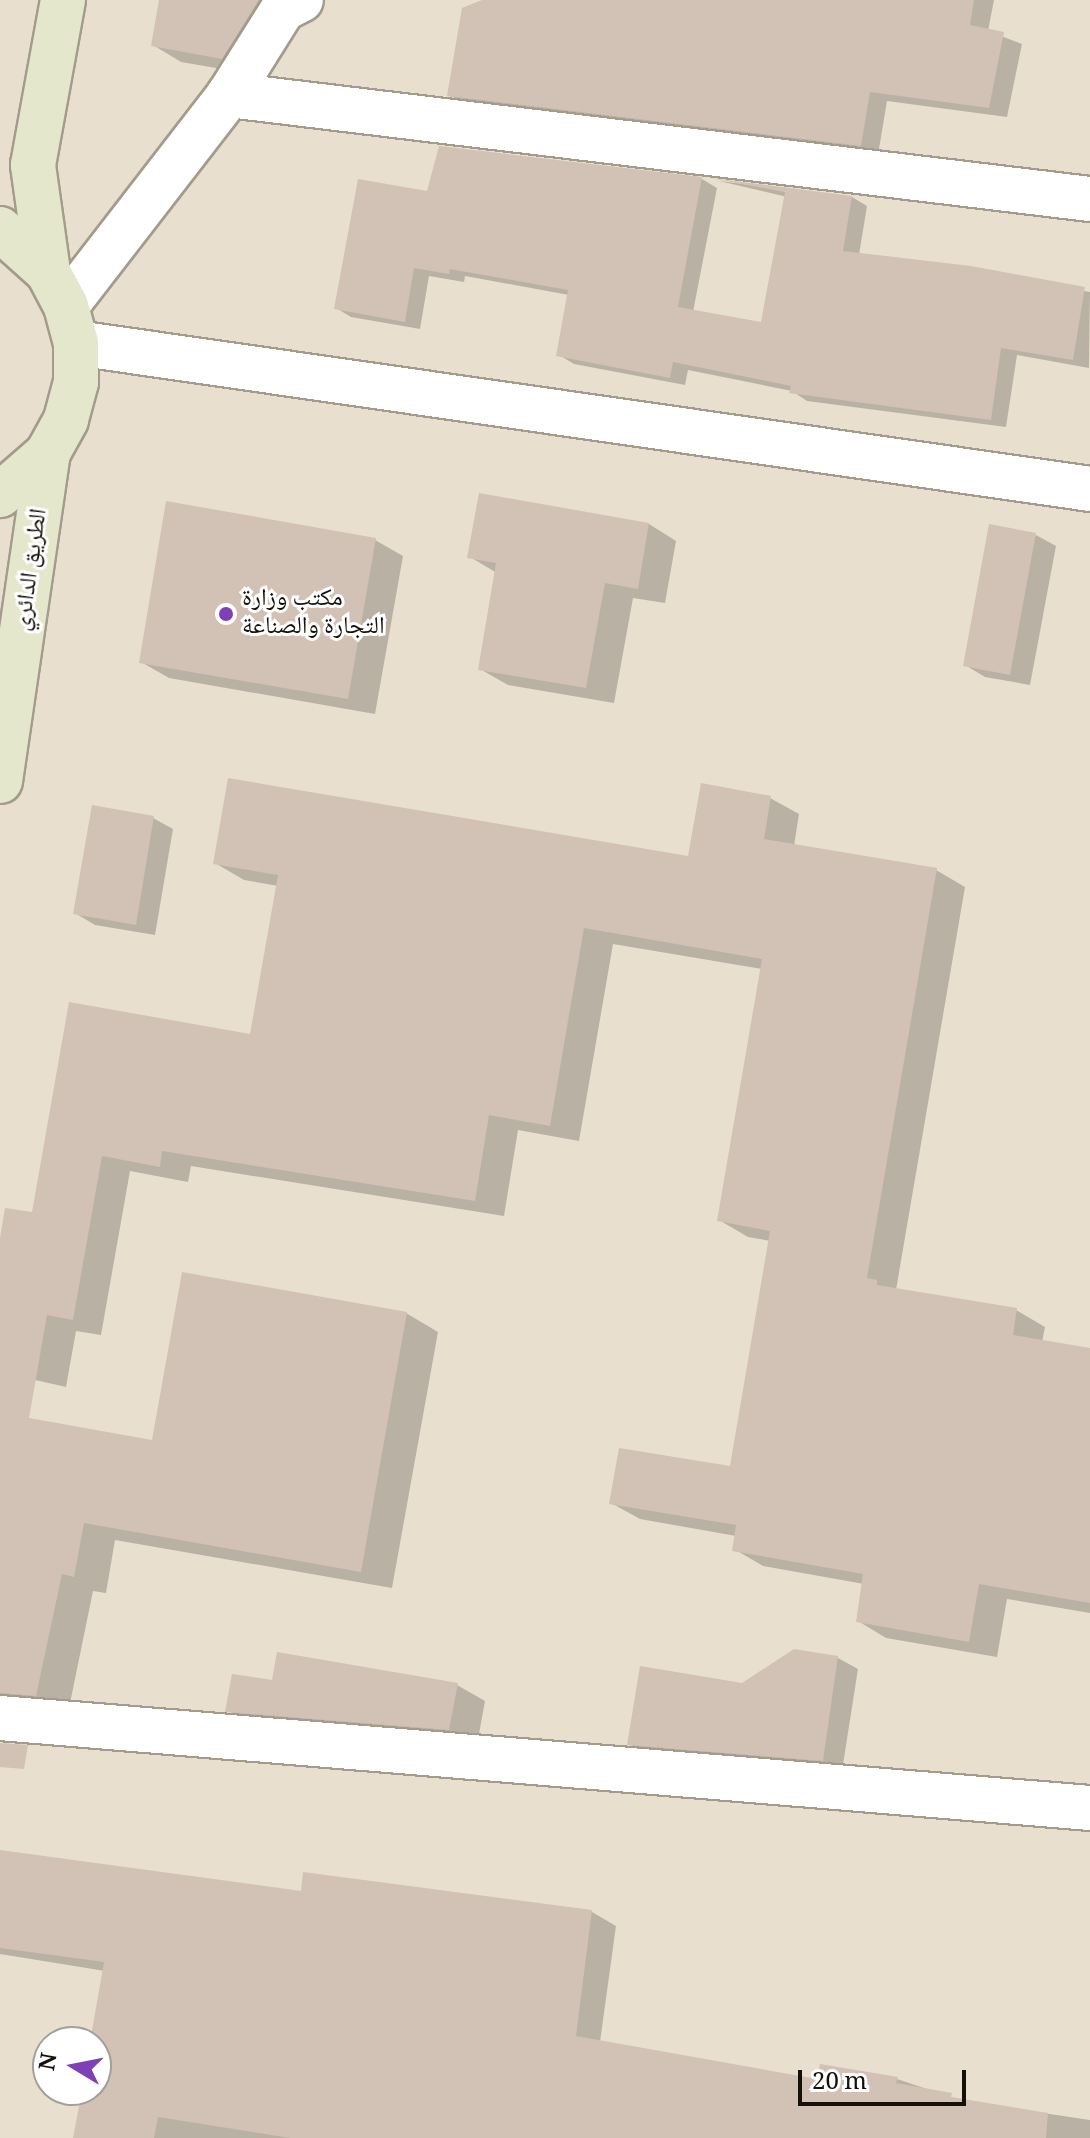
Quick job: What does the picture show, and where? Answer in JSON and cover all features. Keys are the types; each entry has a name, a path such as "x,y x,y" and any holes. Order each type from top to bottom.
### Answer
{"main road":[{"path":"0,495 48,453 66,420 76,382 33,165 63,0"},
{"path":"0,229 63,307"},
{"name":"الطريق الدائري","path":"0,781 48,453"}],"street":[{"path":"301,0 283,9 229,95 63,307 1090,489"},
{"path":"229,95 1090,199"},
{"path":"0,1718 1090,1808"}],"building":[{"path":"159,0 259,0 222,59 151,46"},
{"path":"482,0 974,0 970,25 1004,32 989,108 870,92 861,146 447,96 462,8"},
{"path":"439,146 702,177 678,307 761,322 785,192 710,178 852,196 843,251 971,266 1085,287 1073,360 1001,348 991,420 789,393 791,386 673,362 670,378 556,356 568,290 450,269 449,274 414,268 405,322 334,309 358,179 427,191"},
{"path":"479,493 649,523 638,589 605,583 586,688 478,670 496,563 467,558"},
{"path":"166,501 376,538 348,699 139,663"},
{"path":"989,524 1036,533 1010,675 963,666"},
{"path":"228,778 688,856 701,783 771,796 764,839 937,868 867,1278 877,1280 877,1285 1017,1308 1013,1335 1090,1348 1090,1603 979,1584 969,1642 856,1622 863,1574 732,1551 736,1525 609,1504 619,1448 730,1466 770,1231 717,1221 762,959 584,928 550,1126 489,1115 475,1201 162,1151 160,1167 102,1156 73,1320 47,1315 29,1418 152,1440 182,1272 407,1312 361,1572 84,1523 74,1577 62,1574 36,1696 0,1693 0,1238 5,1208 32,1212 69,1002 250,1034 278,875 213,864"},
{"path":"92,805 154,816 136,925 73,914"},
{"path":"794,1649 838,1656 823,1761 627,1745 640,1666 742,1683"},
{"path":"277,1652 458,1683 449,1730 225,1712 232,1674 272,1680"},
{"path":"0,1743 28,1745 24,1769 0,1767"},
{"path":"0,1850 301,1891 303,1872 592,1910 576,2036 817,2079 820,2064 898,2077 896,2083 952,2093 951,2097 1048,2113 1046,2138 290,2138 158,2117 154,2138 73,2138 79,2106 112,2106 112,2026 93,2026 104,1962 0,1948"}],"place":[{"name":"مكتب وزارة التجارة والصناعة","path":"226,614"}]}
